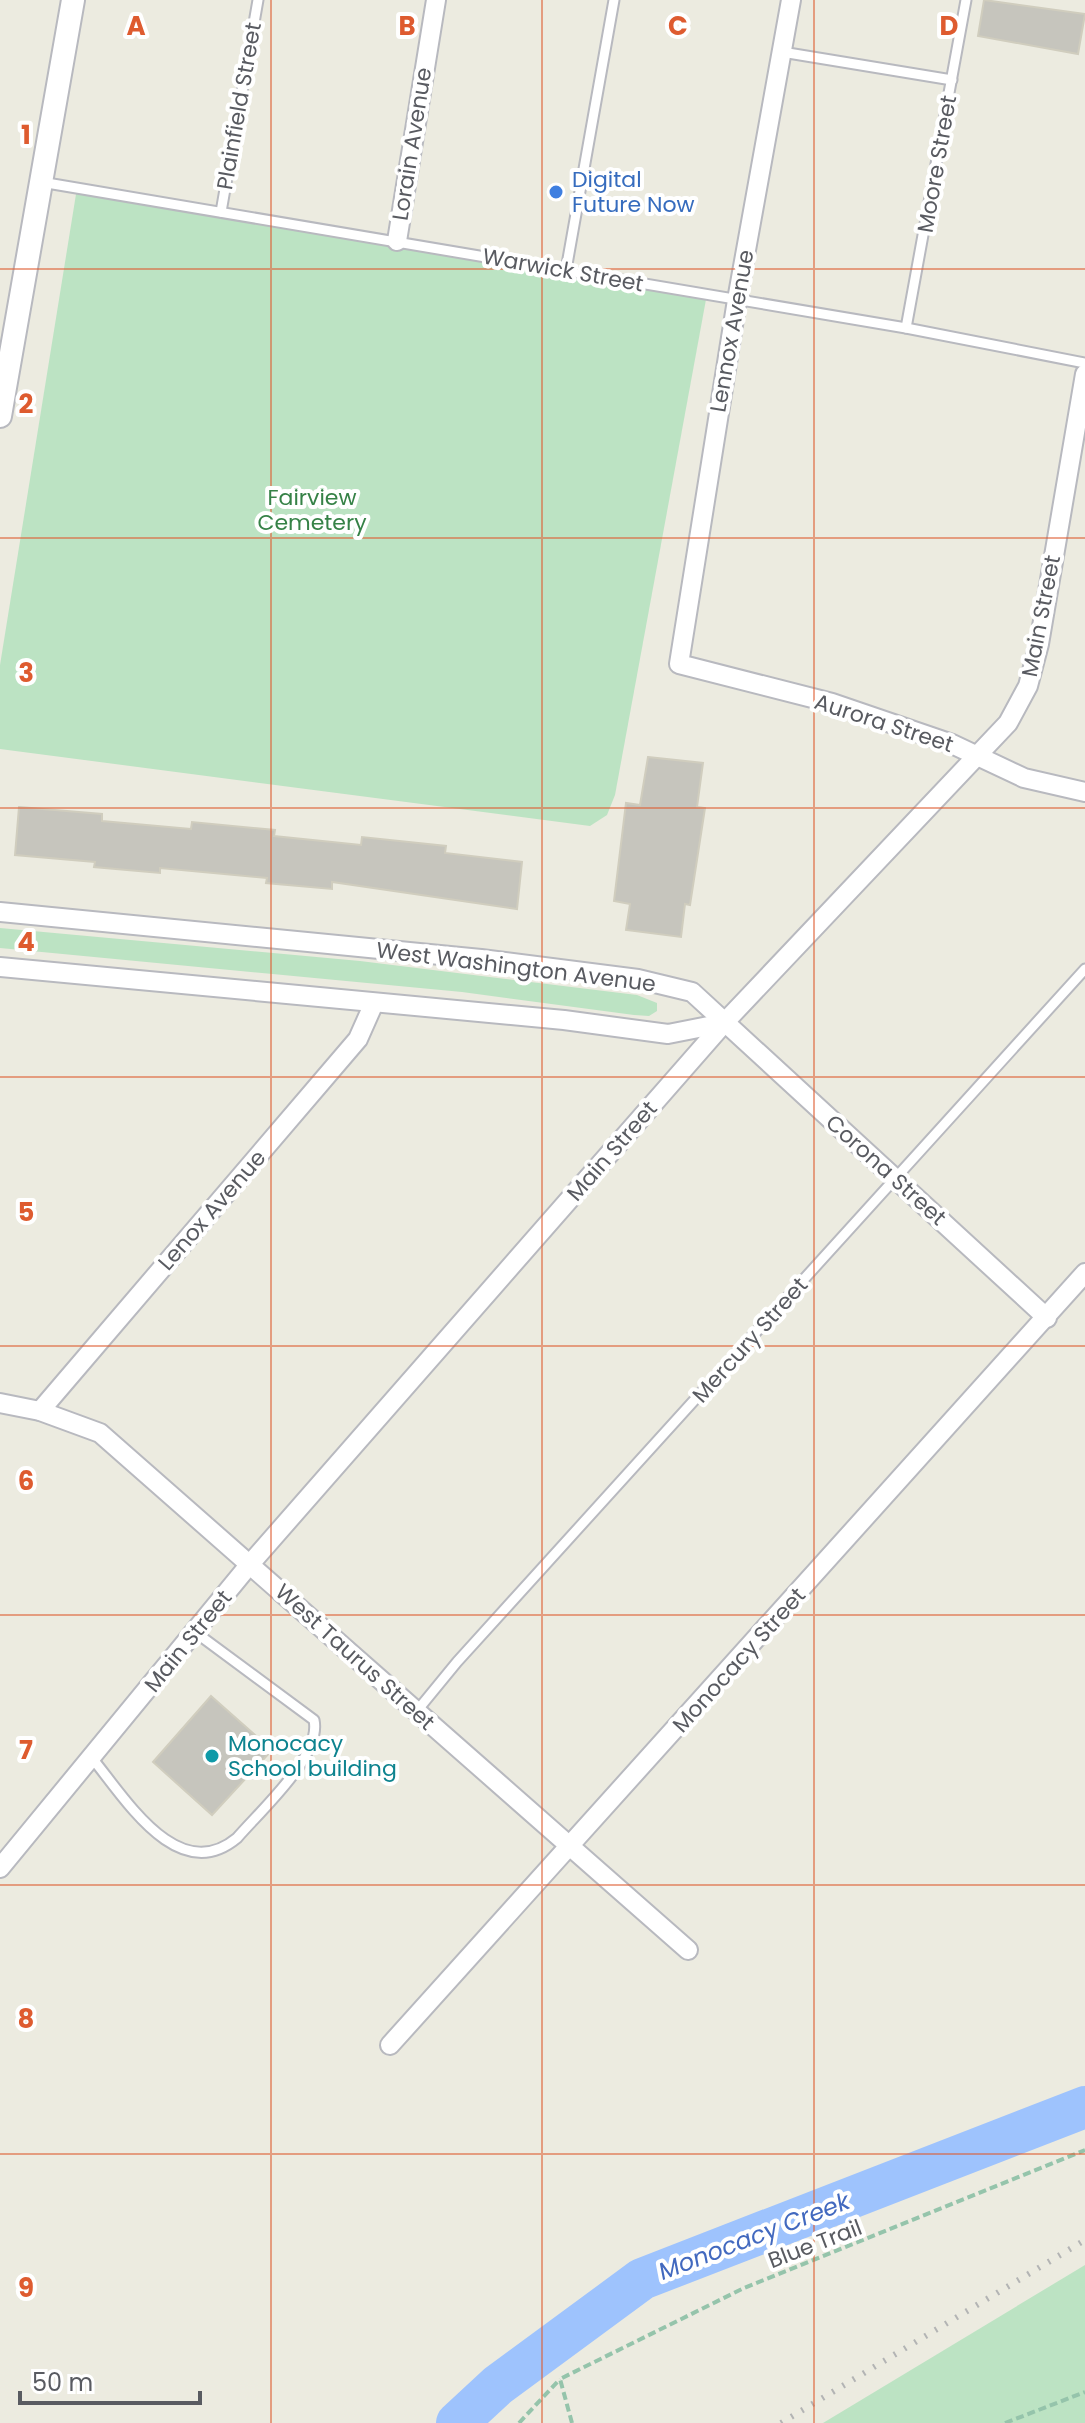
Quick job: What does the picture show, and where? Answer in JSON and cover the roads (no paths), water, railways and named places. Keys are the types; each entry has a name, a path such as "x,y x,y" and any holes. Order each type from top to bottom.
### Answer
{"street":[{"path":"0,416 5,350 41,182 73,0"},
{"name":"Lorain Avenue","path":"397,241 436,0"},
{"name":"Lennox Avenue","path":"679,664 737,300 791,0"},
{"name":"Main Street","path":"0,1868 250,1564 724,1023 975,754 1008,723 1028,686 1039,644 1085,374"},
{"name":"Aurora Street","path":"679,664 832,703 975,754 1024,778 1085,792"},
{"name":"West Washington Avenue","path":"0,912 481,959 638,979 692,992 724,1023"},
{"path":"0,967 564,1020 668,1034 724,1023"},
{"name":"Lenox Avenue","path":"40,1411 358,1039 374,1003"},
{"name":"Corona Street","path":"724,1023 1047,1318"},
{"name":"Monocacy Street","path":"390,2045 1085,1273"},
{"name":"West Taurus Street","path":"0,1403 40,1411 100,1433 688,1950"}],"lane":[{"name":"Plainfield Street","path":"221,212 258,0"},
{"path":"566,270 614,0"},
{"name":"Moore Street","path":"906,328 966,0"},
{"path":"782,52 952,80"},
{"name":"Warwick Street","path":"41,182 906,328 1085,363"},
{"name":"Mercury Street","path":"416,1712 457,1662 1085,969"},
{"path":"92,1758 159,1834 182,1851 196,1853 224,1849 237,1838 304,1760 315,1738 314,1720 195,1632"}],"waterway":[{"name":"Monocacy Creek","path":"457,2423 498,2385 642,2279 1085,2107"}],"railway":[{"path":"781,2423 1085,2240"}],"place":[{"name":"Digital Future Now","path":"556,192"},
{"name":"Monocacy School building","path":"212,1756"}],"park label":[{"name":"Fairview Cemetery","path":"312,510"}]}
